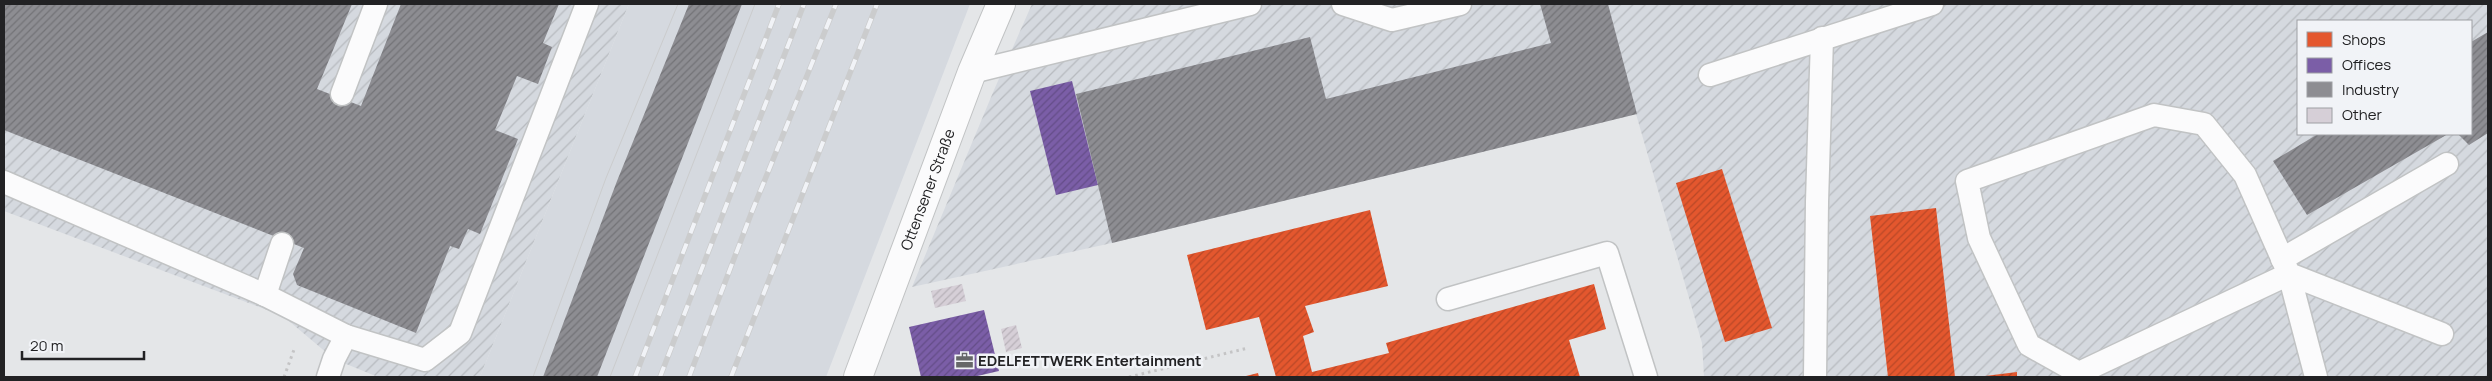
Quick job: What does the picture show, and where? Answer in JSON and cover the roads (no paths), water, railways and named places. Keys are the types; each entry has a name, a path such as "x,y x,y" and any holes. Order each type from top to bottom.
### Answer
{"street":[{"name":"Ottensener Straße","path":"858,377 972,72 1001,4"}],"lane":[{"path":"342,94 376,4"},
{"path":"4,182 265,295 346,336 425,360 460,333 587,4"},
{"path":"972,72 1250,4"},
{"path":"1343,4 1392,20 1460,4"},
{"path":"1710,74 1932,4"},
{"path":"1816,377 1817,202 1822,38"},
{"path":"2316,377 2285,266 2245,175 2204,124 2154,115 1967,181 1979,238 2029,344 2080,375 2285,266 2447,164"},
{"path":"265,295 282,244"},
{"path":"1448,299 1608,253 1646,377"},
{"path":"2285,266 2442,334"},
{"path":"328,377 334,359 346,336"}],"tram line":[{"path":"533,377 606,178 678,4"},
{"path":"610,377 755,4"}],"railway":[{"path":"635,377 779,4"},
{"path":"660,377 804,4"},
{"path":"689,377 751,214 836,4"},
{"path":"731,377 877,4"}],"place":[{"name":"EDELFETTWERK Entertainment","path":"964,361"}]}
